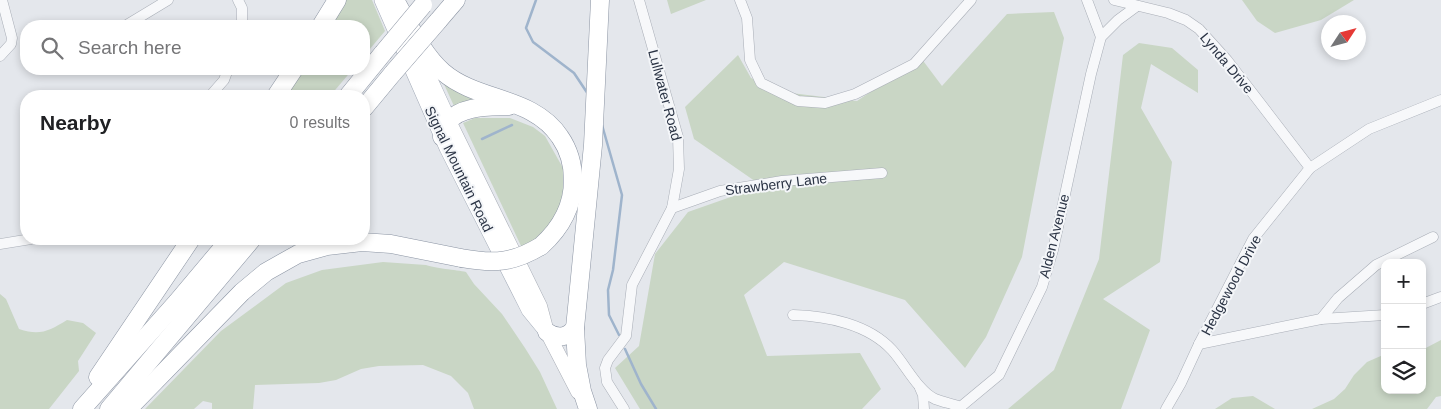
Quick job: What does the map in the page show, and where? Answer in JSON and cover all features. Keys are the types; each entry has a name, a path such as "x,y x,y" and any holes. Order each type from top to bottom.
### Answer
{"highway":[{"path":"318,20 326,0"},
{"path":"325,20 337,0"},
{"path":"370,243 391,244 461,258 493,262 511,260 541,246 560,226 573,189 570,157 565,144 548,122 518,105 461,84 442,71 430,58 394,0"},
{"path":"370,101 456,0"},
{"path":"587,409 577,365 575,328 594,145 600,0"},
{"path":"370,69 425,2"},
{"path":"280,90 289,75"},
{"path":"353,90 365,75"},
{"path":"445,129 456,115 473,109 518,105"},
{"path":"75,409 140,317 187,245"},
{"path":"82,409 225,245"},
{"path":"109,409 247,245"},
{"path":"128,409 242,292 266,272 298,254 336,245"},
{"path":"547,332 561,337 569,334 575,328"}],"main road":[{"name":"Signal Mountain Road","path":"382,0 445,129 529,310 547,332 587,409"},
{"name":"Signal Mountain Road","path":"394,0 445,129"}],"street":[{"path":"0,56 11,44 12,38 2,0"},
{"path":"134,20 168,0"},
{"path":"238,0 242,8 242,20"},
{"name":"Lullwater Road","path":"624,409 607,382 605,368 608,360 626,336 632,285 672,208 679,169 678,138 639,0"},
{"path":"740,0 747,18 750,60 761,83 798,101 824,103 855,94 914,64 971,0"},
{"path":"1087,0 1101,37 1118,20 1137,6"},
{"name":"Lynda Drive","path":"1114,0 1168,13 1186,20 1199,29 1227,60 1310,168"},
{"name":"Alden Avenue","path":"960,408 1000,375 1042,287 1053,250 1091,74 1101,37"},
{"path":"215,90 226,75"},
{"name":"Hedgewood Drive","path":"1166,409 1254,239 1310,168 1369,129 1441,100"},
{"name":"Strawberry Lane","path":"672,208 720,191 782,182 882,173"},
{"path":"1321,319 1338,298 1376,265 1433,237"},
{"path":"0,244 20,241"},
{"path":"1426,303 1441,297"},
{"path":"793,315 814,315 847,323 876,335 892,349 920,388 923,395 924,409"},
{"path":"1199,344 1321,319 1381,315"},
{"path":"920,388 934,398 960,408"}],"green space":[{"path":"344,0 372,0 385,31 370,49 370,20 332,20"},
{"path":"667,0 706,0 671,14"},
{"path":"1242,0 1354,0 1329,15 1321,15 1321,20 1275,33 1257,21"},
{"path":"1054,12 1064,38 1022,257 986,337 965,368 905,300 784,262 744,295 767,356 860,353 881,389 862,409 640,409 615,368 639,346 655,254 688,212 762,186 694,139 685,107 738,55 751,78 791,93 857,101 921,58 942,86 1007,14"},
{"path":"1139,43 1172,48 1198,70 1198,93 1151,64 1141,108 1172,162 1160,262 1103,299 1150,330 1121,409 1008,409 1054,370 1099,259 1123,55"},
{"path":"299,75 348,75 335,90 290,90"},
{"path":"443,82 476,99 454,106"},
{"path":"475,118 510,118 533,127 545,136 563,168 563,195 557,213 547,230 522,248 463,123"},
{"path":"383,262 426,265 466,272 474,284 502,314 525,348 540,372 557,409 474,409 468,393 451,376 423,365 379,366 361,369 336,380 319,383 255,385 253,409 212,409 212,403 203,401 194,409 145,409 221,331 286,283 322,270"},
{"path":"0,294 6,299 19,329 39,332 55,327 67,320 83,323 96,333 78,361 79,371 49,409 0,409"},
{"path":"1441,340 1441,396 1436,397 1427,409 1312,409 1334,399 1345,389 1354,375 1367,362 1381,356 1381,394 1426,394 1426,348"},
{"path":"1253,396 1275,409 1215,409 1232,398"}],"waterway":[{"path":"536,0 526,28 533,42 574,73 588,94"},
{"path":"482,139 512,125"},
{"path":"602,125 622,195 613,270 608,290 609,315 619,335"},
{"path":"625,349 641,384 656,409"}]}
